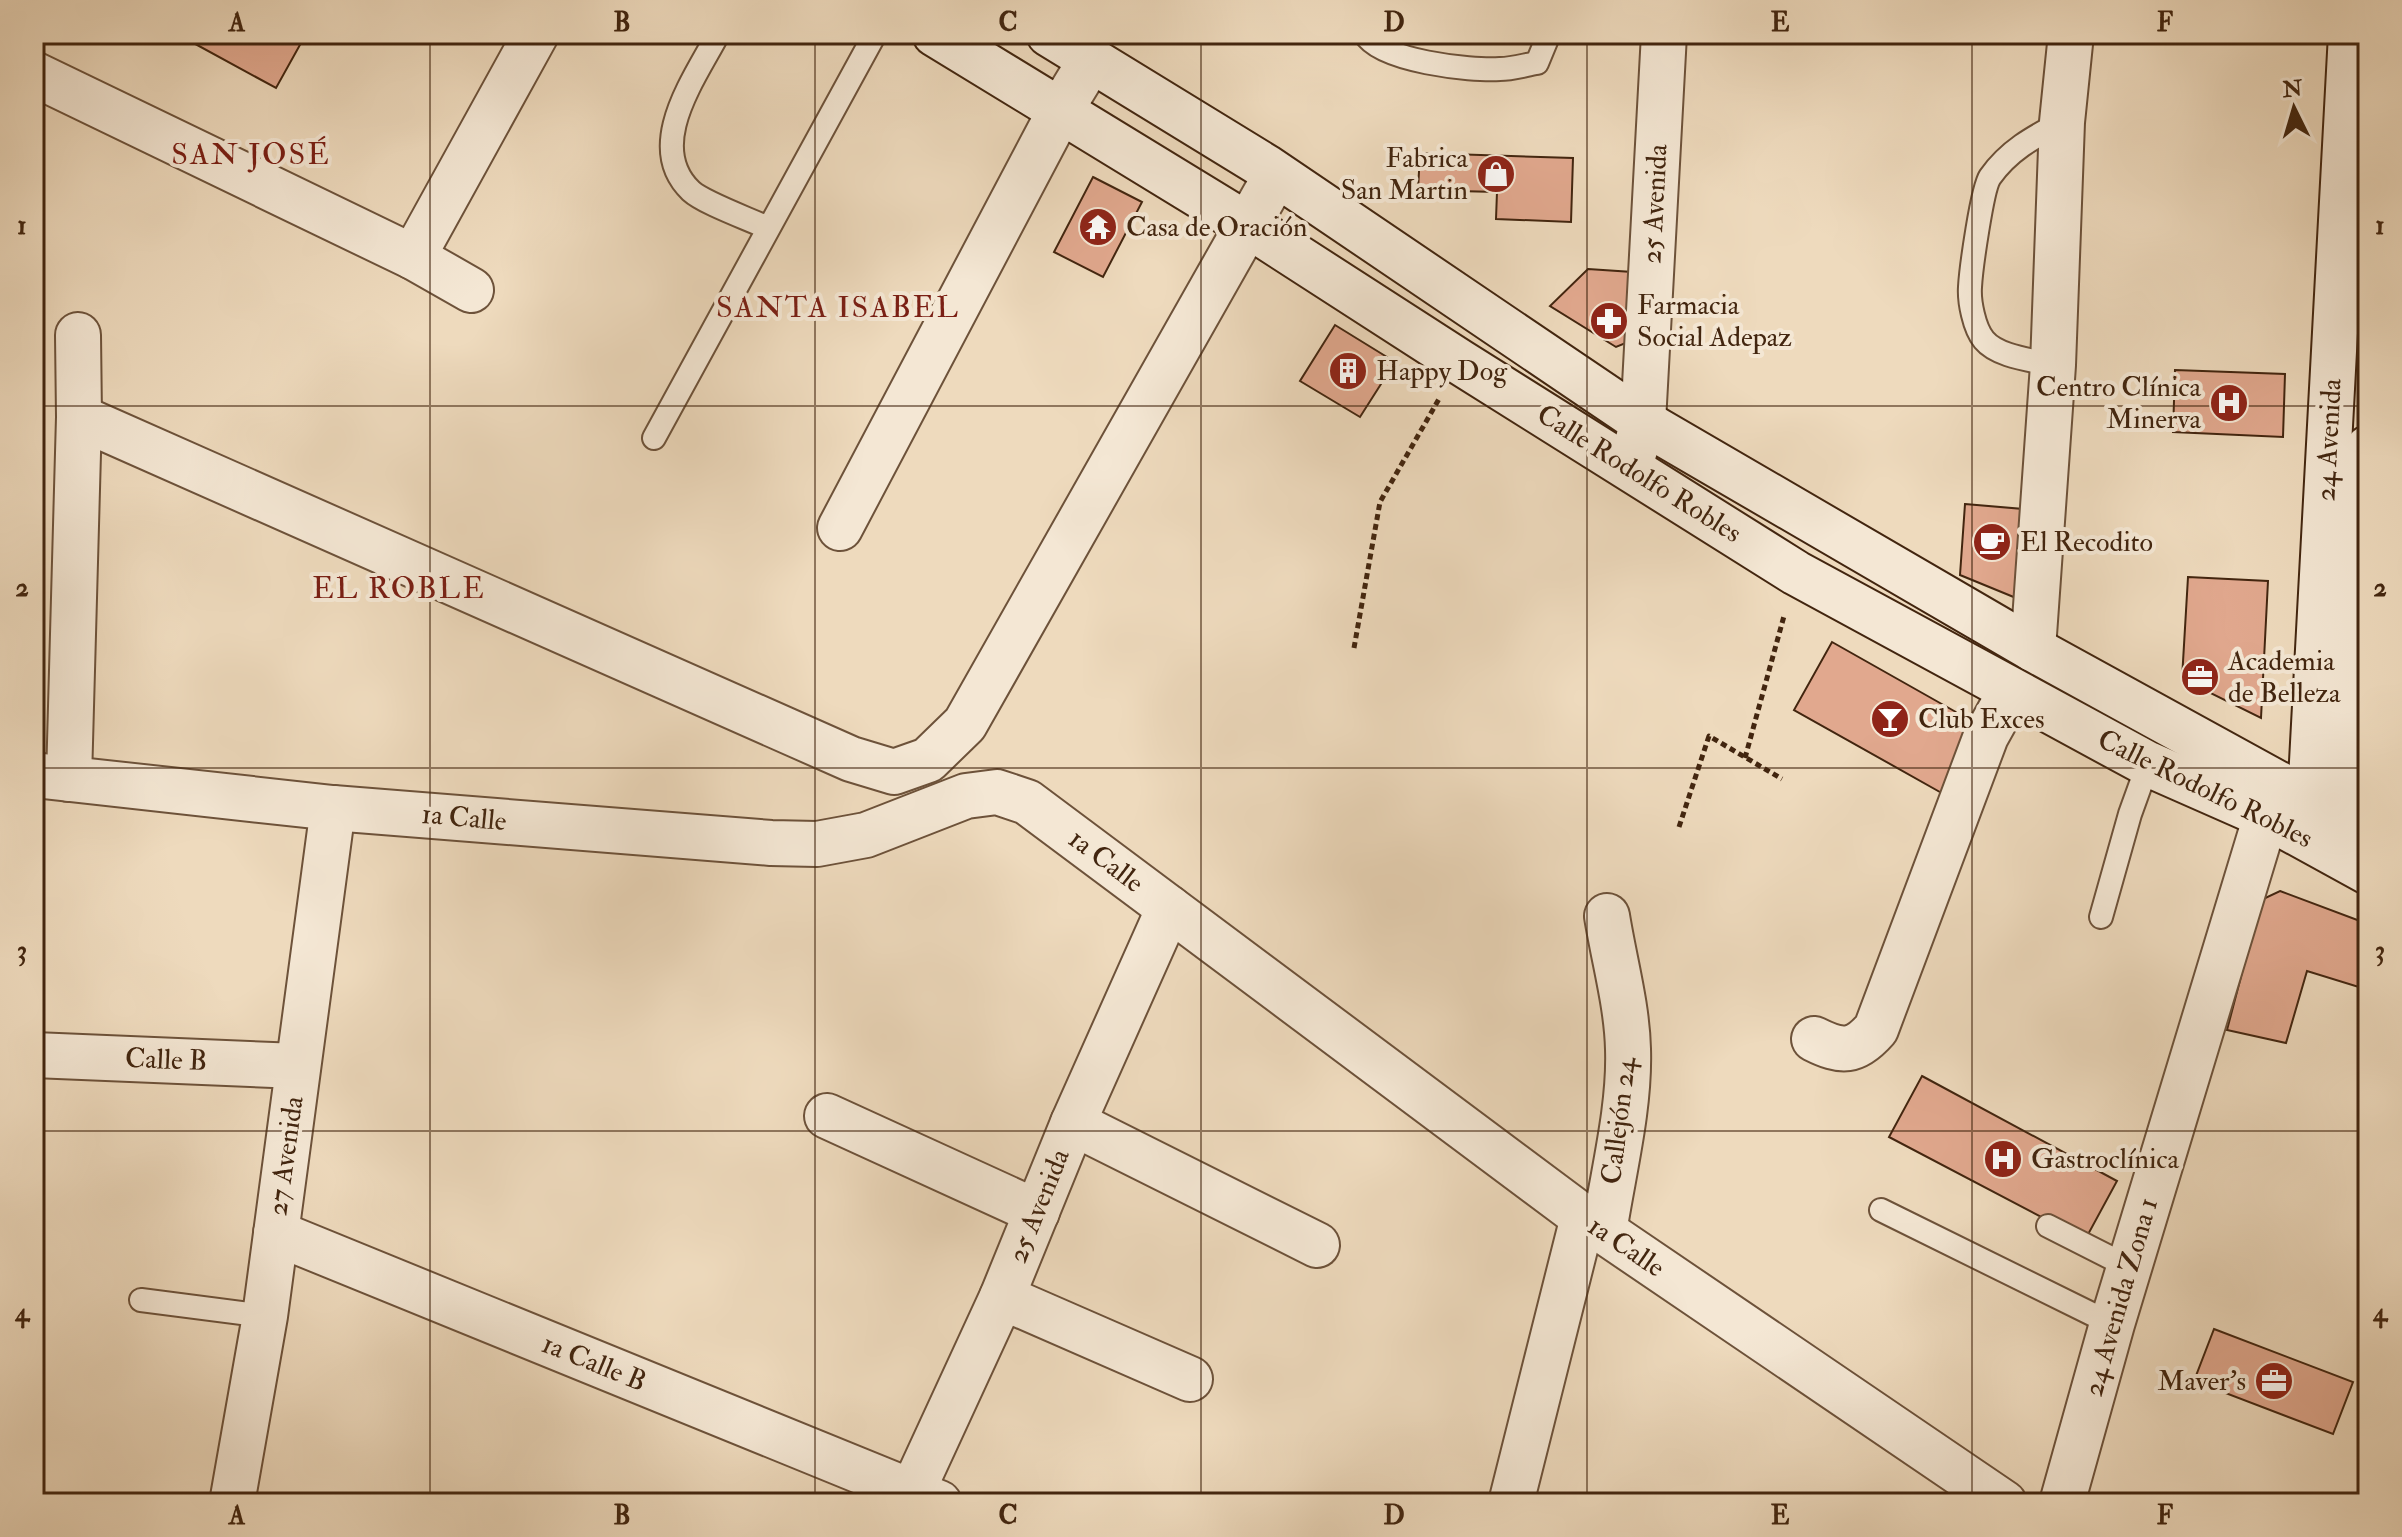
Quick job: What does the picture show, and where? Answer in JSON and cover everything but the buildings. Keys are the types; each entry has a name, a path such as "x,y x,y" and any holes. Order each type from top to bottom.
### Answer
{"street":[{"path":"413,257 536,34"},
{"name":"Calle Rodolfo Robles","path":"935,34 1246,224 1796,573 2148,764 2266,816 2348,836"},
{"name":"Calle Rodolfo Robles","path":"1049,34 1276,175 1643,422 2033,649 2310,799 2348,836 2368,872"},
{"name":"25 Avenida","path":"1630,467 1643,422 1664,34"},
{"path":"2033,649 2053,365 2062,122 2071,34"},
{"name":"24 Avenida","path":"2310,799 2351,34"},
{"path":"840,528 1060,111 1091,60"},
{"path":"34,74 413,257 471,290"},
{"path":"79,417 851,759 894,772 928,760 965,724 1276,175"},
{"path":"52,777 79,417 78,335"},
{"name":"24 Avenida","path":"2348,836 2368,448"},
{"path":"1814,1039 1830,1047 1847,1049 1863,1044 1876,1029 1986,736 2011,691"},
{"name":"1a Calle","path":"52,777 333,808 771,843 817,844 866,835 966,796 997,792 1027,802 1594,1225 2004,1503"},
{"path":"2266,816 2310,799"},
{"name":"27 Avenida","path":"232,1503 265,1316 333,808"},
{"name":"24 Avenida Zona 1","path":"2062,1503 2112,1324 2266,816"},
{"name":"25 Avenida","path":"919,1500 1073,1123 1169,908"},
{"name":"Callejón 24","path":"1594,1225 1627,1088 1627,1028 1607,916"},
{"name":"Calle B","path":"34,1055 298,1066"},
{"path":"827,1116 1037,1212"},
{"path":"1073,1123 1317,1245"},
{"path":"1511,1503 1594,1225"},
{"name":"1a Calle B","path":"276,1233 919,1500"},
{"path":"1002,1297 1190,1379"}],"lane":[{"path":"718,34 675,118 672,156 679,177 692,193 768,228"},
{"path":"654,438 875,34"},
{"path":"1362,37 1408,58 1452,66 1501,69 1537,63 1549,34"},
{"path":"2053,365 2003,352 1984,340 1975,317 1970,289 1987,182 2006,156 2062,122"},
{"path":"2101,917 2130,814 2148,764"},
{"path":"1881,1210 2112,1324"},
{"path":"2048,1226 2129,1267"},
{"path":"141,1300 265,1316"}],"path":[{"path":"1354,648 1380,502 1460,362"},
{"path":"1745,758 1796,573"},
{"path":"1679,827 1709,736 1782,779"}],"place":[{"name":"Fabrica San Martin","path":"1496,174"},
{"name":"Casa de Oración","path":"1098,227"},
{"name":"Farmacia Social Adepaz","path":"1609,321"},
{"name":"Happy Dog","path":"1348,371"},
{"name":"Centro Clínica Minerva","path":"2229,403"},
{"name":"El Recodito","path":"1992,542"},
{"name":"Academia de Belleza","path":"2200,677"},
{"name":"Club Exces","path":"1890,719"},
{"name":"Gastroclínica","path":"2003,1159"},
{"name":"Maver's","path":"2274,1381"}],"district":[{"name":"SAN JOSÉ","path":"251,154"},
{"name":"SANTA ISABEL","path":"838,307"},
{"name":"EL ROBLE","path":"399,588"}]}
